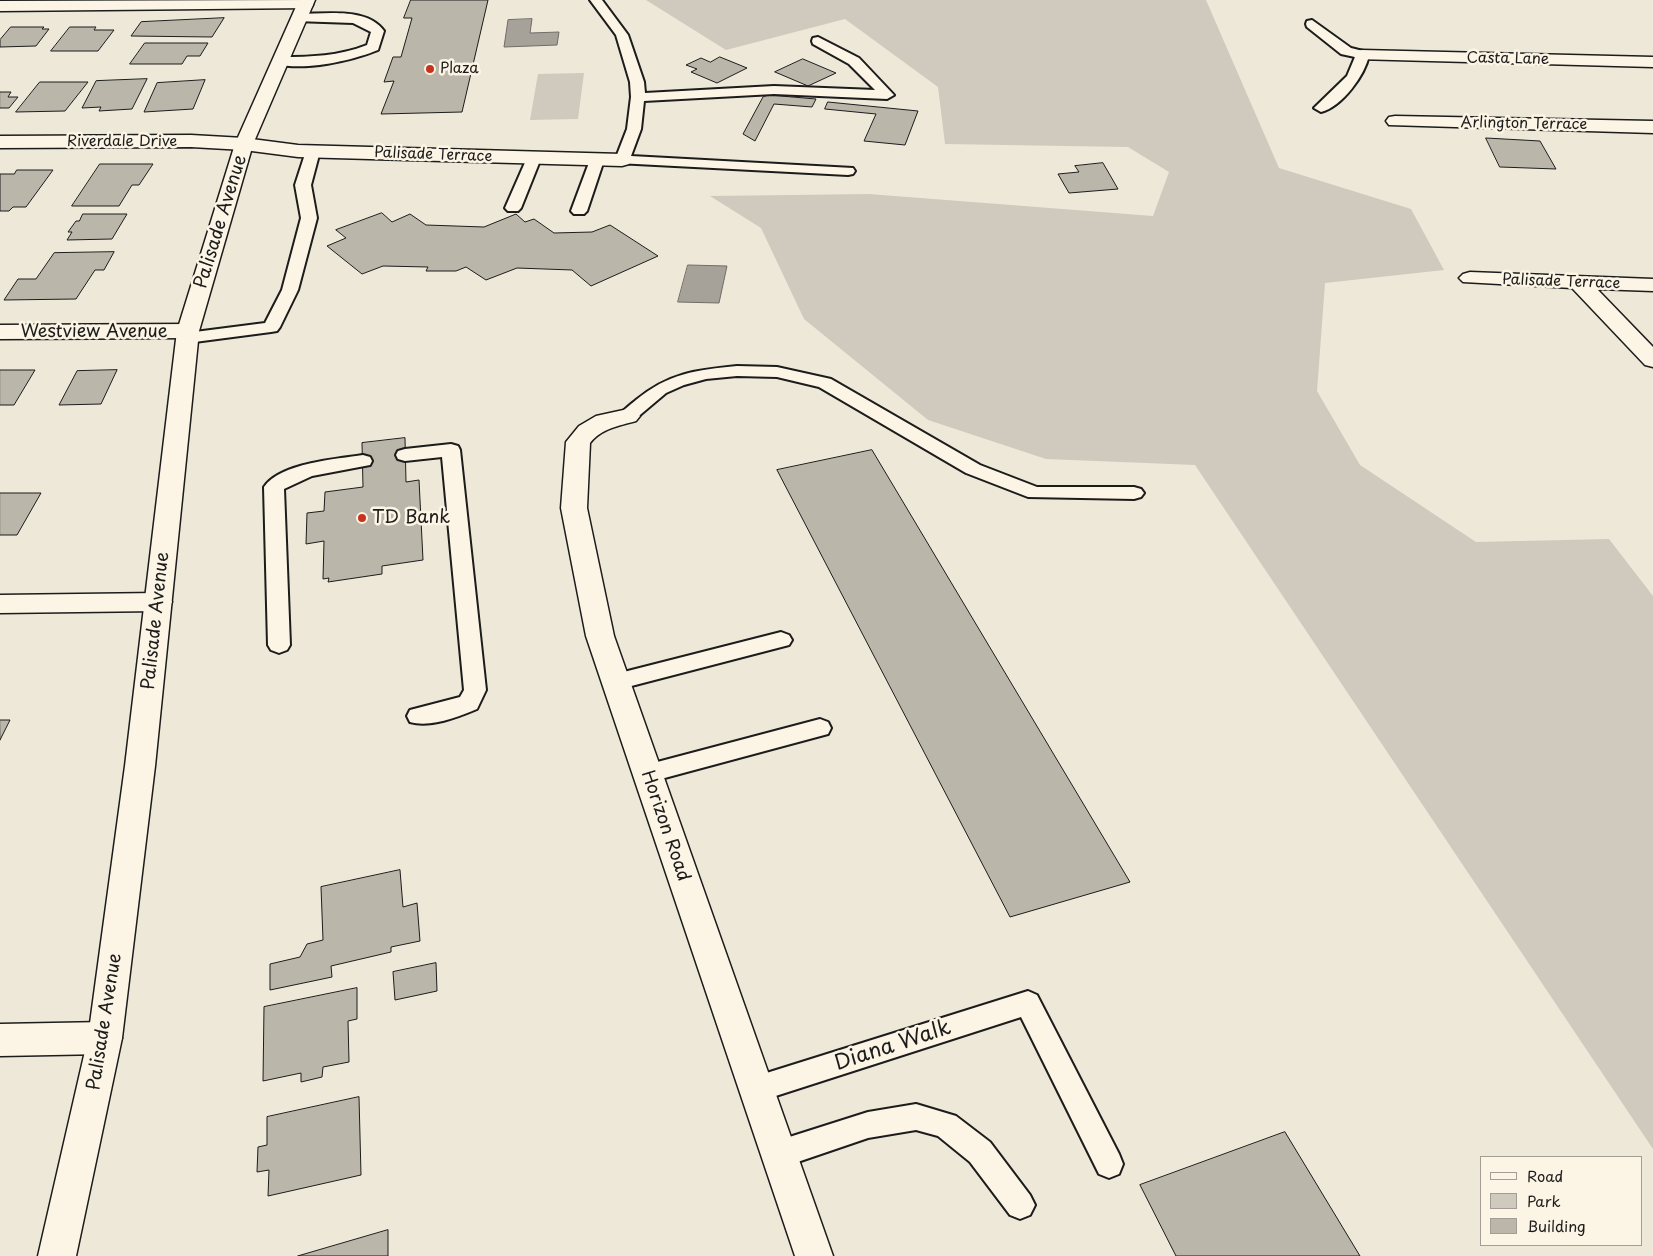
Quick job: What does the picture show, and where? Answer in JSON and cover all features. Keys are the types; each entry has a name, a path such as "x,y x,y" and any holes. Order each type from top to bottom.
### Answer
{"street":[{"path":"0,6 304,8"},
{"name":"Palisade Avenue","path":"57,1256 106,1038 140,766 188,335 244,144 304,8"},
{"name":"Casta Lane","path":"1362,55 1653,62"},
{"name":"Arlington Terrace","path":"1395,121 1653,127"},
{"name":"Riverdale Drive","path":"0,142 191,142 244,144"},
{"name":"Palisade Terrace","path":"244,144 313,151 622,160"},
{"name":"Palisade Terrace","path":"1470,278 1653,285"},
{"path":"1578,282 1653,360"},
{"name":"Westview Avenue","path":"0,332 188,335"},
{"name":"Horizon Road","path":"628,416 604,421 587,431 578,442 574,508 600,636 646,774 814,1256"},
{"path":"0,604 158,602"},
{"path":"0,1040 106,1038"}],"lane":[{"path":"596,0 622,34 637,82 638,97 634,129 622,160 848,171"},
{"path":"281,62 349,57 373,47 378,31 374,26 304,8"},
{"path":"1312,24 1346,51 1362,55 1362,66 1336,98 1321,108"},
{"path":"638,97 774,90 887,95 854,61 818,41"},
{"path":"188,335 271,327 290,290 309,218 303,185 313,151"},
{"path":"513,208 534,158"},
{"path":"579,211 598,160"},
{"path":"628,416 660,390 678,381 706,374 737,370 777,372 825,383 973,469 1035,493 1134,493"},
{"path":"405,455 451,450 475,690 469,703 455,709 418,716"},
{"path":"279,644 274,487 289,476 302,470 362,460"},
{"path":"616,682 781,640"},
{"path":"646,774 820,728"},
{"name":"Diana Walk","path":"757,1089 1028,1003 1109,1164"},
{"path":"780,1154 868,1125 916,1117 946,1125 980,1152 1020,1204"}],"green space":[{"path":"646,0 1206,0 1279,168 1411,209 1444,270 1325,283 1317,391 1360,465 1476,542 1609,539 1653,596 1653,1149 1195,465 1046,459 928,420 804,319 761,228 710,196 869,194 1153,216 1169,172 1128,147 945,144 938,87 845,19 726,50"},
{"path":"584,73 578,119 530,120 538,74"}],"shaded area":[{"path":"532,19 530,33 559,32 557,45 504,47 508,20"},
{"path":"688,265 727,266 719,303 678,302"}],"building":[{"name":"Plaza","path":"411,0 488,0 462,112 381,114 394,81 384,82 393,57 401,57 412,18 404,18"},
{"path":"224,18 212,37 131,36 141,22"},
{"path":"11,27 44,27 42,29 49,29 36,46 0,47 0,40"},
{"path":"70,27 96,27 94,30 114,30 98,51 51,51"},
{"path":"145,43 208,43 200,56 187,56 182,64 130,64"},
{"path":"720,57 747,68 717,83 691,72 697,69 686,65 701,58 710,62"},
{"path":"803,59 836,73 808,86 775,72"},
{"path":"147,79 132,109 99,111 101,107 82,108 96,81"},
{"path":"205,80 193,109 144,112 157,83"},
{"path":"40,82 88,82 65,111 16,112"},
{"path":"0,92 11,92 8,97 18,97 9,108 0,108"},
{"path":"769,95 816,99 812,107 774,104 755,141 743,134 763,97"},
{"path":"828,102 918,111 905,145 864,141 876,114 825,109"},
{"path":"1486,138 1540,141 1556,169 1500,167"},
{"path":"1103,163 1118,189 1069,193 1058,174 1079,172 1075,166"},
{"path":"100,164 153,164 139,185 132,185 119,206 72,206"},
{"path":"17,170 53,170 26,207 13,207 9,211 0,211 0,174 14,174"},
{"path":"382,213 392,222 410,214 426,225 484,227 516,214 525,222 534,219 554,233 592,232 610,225 658,256 591,286 572,270 517,268 486,280 466,267 456,271 426,271 428,267 383,266 362,274 327,246 346,238 336,230"},
{"path":"83,214 127,214 112,239 67,240 72,232 68,232"},
{"path":"114,252 104,270 95,270 76,299 4,300 18,279 36,279 54,253"},
{"path":"0,370 35,370 14,405 0,405"},
{"path":"117,370 101,404 59,405 77,371"},
{"path":"405,438 406,482 419,480 423,560 382,566 382,574 328,582 329,578 323,579 324,541 306,544 307,513 324,511 325,492 363,487 362,443"},
{"path":"872,450 1130,882 1010,917 777,470"},
{"path":"0,493 41,493 17,535 0,535"},
{"path":"0,720 10,720 0,740"},
{"path":"400,870 403,907 417,903 420,941 391,947 391,952 331,966 332,977 270,990 270,964 300,957 307,944 323,940 321,887"},
{"path":"436,963 437,991 395,1000 393,972"},
{"path":"357,988 357,1019 348,1021 349,1062 323,1067 322,1077 301,1082 301,1073 263,1081 264,1007"},
{"path":"359,1097 361,1175 268,1196 269,1170 257,1172 258,1147 267,1145 267,1117"},
{"path":"1285,1132 1360,1256 1176,1256 1140,1185"},
{"path":"388,1230 388,1256 298,1256"}],"place":[{"name":"Plaza","path":"430,69"},
{"name":"TD Bank","path":"362,518"}]}
